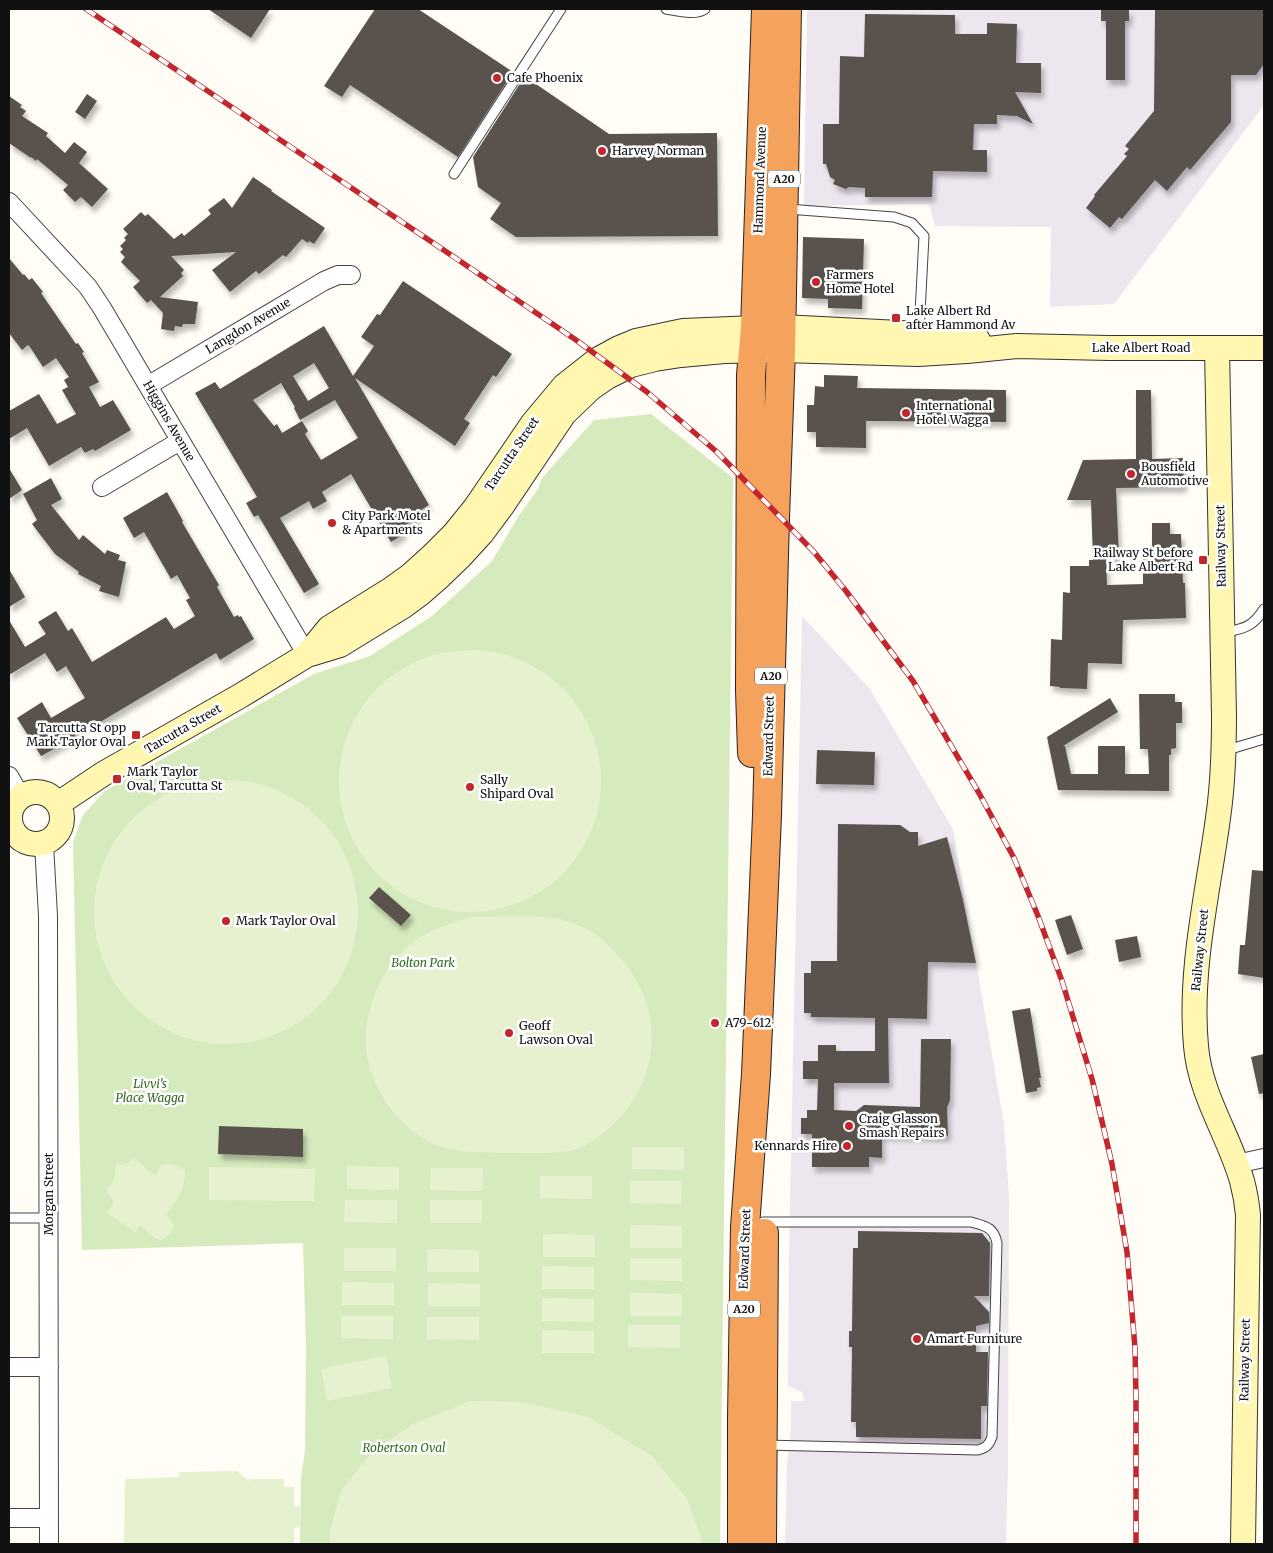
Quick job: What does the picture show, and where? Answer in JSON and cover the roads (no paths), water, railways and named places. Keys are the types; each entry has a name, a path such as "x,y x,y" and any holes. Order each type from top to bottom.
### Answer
{"highway":[{"name":"Hammond Avenue","path":"754,339 766,9"},
{"name":"Hammond Avenue","path":"782,339 787,9"},
{"name":"Edward Street","path":"754,339 751,375 750,690 759,1002"},
{"name":"Edward Street","path":"762,1544 752,1445 745,1227 756,1074 767,815 782,339"},
{"name":"Edward Street","path":"742,1544 752,1445 763,1222 756,1074"}],"street":[{"name":"Higgins Avenue","path":"9,202 88,287 102,308 307,655"},
{"name":"Langdon Avenue","path":"149,385 324,281 338,275 351,275"},
{"name":"Lake Albert Road","path":"782,339 919,334 966,338 1017,346"},
{"name":"Tarcutta Street","path":"58,804 103,774 240,696 307,655 340,645 369,615 396,598 437,580 482,533 564,414 591,388 607,377 631,365 655,358 754,339 782,339"},
{"name":"Lake Albert Road","path":"782,339 918,354 1017,346 1264,348"},
{"name":"Railway Street","path":"1217,348 1223,633 1223,783 1199,936 1194,1016 1196,1048 1202,1078 1242,1181 1248,1215 1254,1417 1243,1544"},
{"path":"102,487 180,441"},
{"path":"9,776 21,796"},
{"path":"37,792 46,794 58,804 63,820 57,835 51,840 44,844 29,844 11,830 10,815 21,796 37,792"},
{"name":"Morgan Street","path":"44,844 48,916 50,1544"},
{"path":"1236,1164 1264,1158"},
{"path":"9,1367 49,1367"},
{"path":"9,1518 49,1518"}],"lane":[{"path":"454,174 561,9"},
{"path":"666,9 681,12 703,10"},
{"path":"784,209 894,217 912,223 924,236 919,334"},
{"path":"1223,633 1245,628 1256,621 1264,609"},
{"path":"1224,751 1262,739"},
{"path":"9,1218 49,1218"},
{"path":"752,1445 978,1450 990,1444 992,1437 996,1234 982,1225 970,1222 763,1222"}],"railway":[{"path":"86,9 576,340 647,392 717,452 814,552 846,591 913,681 979,793 1014,858 1062,981 1092,1079 1112,1164 1127,1252 1135,1348 1136,1544"}],"place":[{"name":"Cafe Phoenix","path":"497,78"},
{"name":"Harvey Norman","path":"602,151"},
{"name":"Farmers Home Hotel","path":"816,282"},
{"name":"Lake Albert Rd after Hammond Av","path":"896,318"},
{"name":"International Hotel Wagga","path":"906,413"},
{"name":"Bousfield Automotive","path":"1131,474"},
{"name":"City Park Motel & Apartments","path":"332,523"},
{"name":"Railway St before Lake Albert Rd","path":"1203,560"},
{"name":"Tarcutta St opp Mark Taylor Oval","path":"136,735"},
{"name":"Mark Taylor Oval, Tarcutta St","path":"117,779"},
{"name":"Sally Shipard Oval","path":"470,787"},
{"name":"Mark Taylor Oval","path":"226,921"},
{"name":"A79-612","path":"715,1023"},
{"name":"Geoff Lawson Oval","path":"509,1033"},
{"name":"Craig Glasson Smash Repairs","path":"849,1126"},
{"name":"Kennards Hire","path":"847,1146"},
{"name":"Amart Furniture","path":"917,1339"}],"park label":[{"name":"Bolton Park","path":"423,963"},
{"name":"Livvi’s Place Wagga","path":"150,1091"},
{"name":"Robertson Oval","path":"404,1448"}]}
